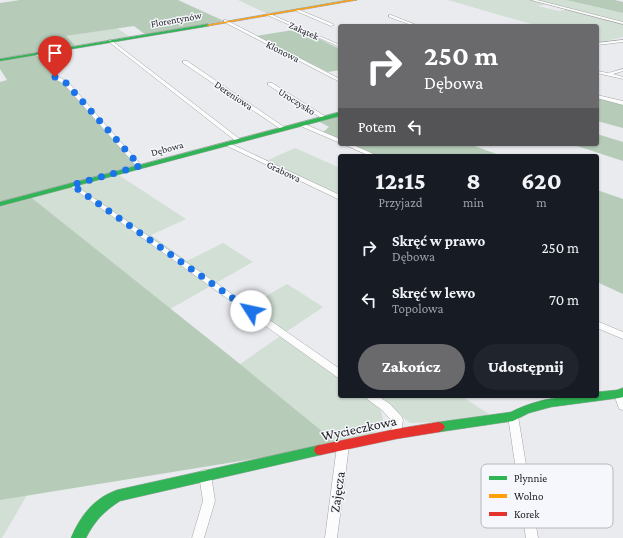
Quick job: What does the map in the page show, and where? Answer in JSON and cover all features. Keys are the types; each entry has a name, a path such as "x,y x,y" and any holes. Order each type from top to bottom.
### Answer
{"street":[{"name":"Florentynów","path":"0,60 355,0"},
{"path":"532,0 623,23"},
{"path":"297,10 332,25"},
{"name":"Zakątek","path":"268,14 338,45"},
{"path":"390,16 412,24"},
{"name":"Klonowa","path":"225,22 338,80"},
{"path":"616,41 623,38"},
{"path":"110,41 239,141"},
{"path":"599,44 623,41"},
{"path":"37,54 54,70 55,77 66,83 140,166"},
{"name":"Dereniowa","path":"185,62 284,129"},
{"path":"609,74 623,70"},
{"path":"599,72 623,78"},
{"name":"Uroczysko","path":"270,84 325,118"},
{"path":"599,97 623,103"},
{"name":"Dębowa","path":"0,204 338,115"},
{"path":"300,124 338,140"},
{"name":"Grabowa","path":"227,144 338,197"},
{"path":"351,146 370,154"},
{"path":"72,185 338,373"},
{"path":"599,325 623,336"},
{"path":"621,393 623,406"},
{"name":"Wycieczkowa","path":"599,396 621,393"},
{"path":"373,398 386,407 398,420 396,434"},
{"name":"Wycieczkowa","path":"78,538 91,515 102,504 117,496 205,475 396,434 513,416 523,410 562,400 579,398"},
{"path":"513,416 520,464"},
{"name":"Zajęcza","path":"331,538 343,446"},
{"path":"198,538 209,501 205,475"},
{"path":"530,528 532,538"}],"shaded area":[{"path":"238,0 344,0 347,1 268,14"},
{"path":"448,0 531,0 546,4 538,6 559,11 569,9 534,0 566,0 623,13 623,37 599,43 599,24 531,24"},
{"path":"117,28 130,37 76,46 66,36"},
{"path":"295,148 338,167 338,195 266,161"},
{"path":"117,174 186,219 151,235 187,261 223,243 253,262 170,309 31,198"},
{"path":"287,284 323,307 286,332 249,306"},
{"path":"282,335 338,377 338,398 367,398 381,410 383,421 379,429 371,435 339,445 240,364"},
{"path":"379,398 464,398 489,414 454,421 410,423"},
{"path":"27,495 2,538 0,538 0,500"}],"green space":[{"path":"20,0 178,0 224,21 146,35 134,26 66,36 76,46 0,59 0,3"},
{"path":"566,0 615,0 623,2 623,13"},
{"path":"299,29 338,48 338,70 328,72 256,36"},
{"path":"35,54 52,71 53,78 64,84 139,166 28,195 339,445 0,500 0,82 7,80 0,69 0,60"},
{"path":"599,98 623,104 623,128 599,122"},
{"path":"338,116 338,139 322,133 329,127 318,121"},
{"path":"599,135 623,142 623,161 577,146 599,146"},
{"path":"354,146 474,146 496,154 373,154"},
{"path":"599,191 623,199 623,294 599,283"}],"traffic: fast":[{"path":"0,60 208,25"},
{"path":"0,204 338,115"},
{"path":"599,396 619,394 623,392"},
{"path":"439,427 513,416 525,410 551,402 585,398"},
{"path":"78,538 93,513 109,500 117,496 320,450"}],"traffic: slow":[{"path":"208,25 355,0"}],"traffic: jam":[{"path":"320,450 396,434 439,427"}],"route":[{"path":"55,77 66,83 140,166 72,185 251,311"}]}
